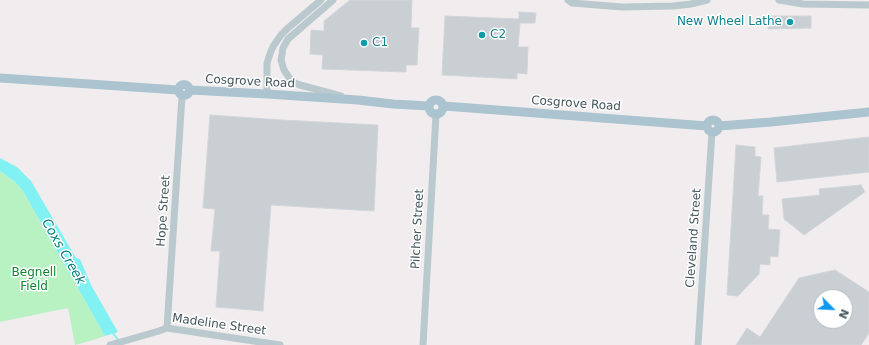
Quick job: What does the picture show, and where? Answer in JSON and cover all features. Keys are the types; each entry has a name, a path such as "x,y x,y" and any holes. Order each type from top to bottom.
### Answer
{"main road":[{"name":"Cosgrove Road","path":"0,78 183,92 267,94 429,106"},
{"path":"435,100 440,101 444,106 442,112 436,115 430,111 429,106 431,102 435,100"},
{"name":"Cosgrove Road","path":"444,106 713,128 869,112"}],"street":[{"path":"267,94 267,63 274,45 284,31 321,0"},
{"path":"332,0 313,6 285,44 281,60 284,70 290,79 300,86 358,100"},
{"path":"568,0 572,3 622,7 673,6 707,0"},
{"path":"779,0 809,4 869,5"},
{"name":"Hope Street","path":"167,328 183,92"},
{"name":"Pilcher Street","path":"423,345 436,115"},
{"name":"Cleveland Street","path":"698,345 713,128"},
{"name":"Madeline Street","path":"110,345 167,328 280,345"}],"green space":[{"name":"Begnell Field","path":"0,171 15,182 23,191 105,336 75,345 68,308 0,322"}],"water":[{"path":"0,158 17,167 31,181 76,258 80,259 91,285 118,332 105,336 23,191 15,182 0,171"}],"building":[{"name":"C1","path":"350,0 412,0 411,28 419,28 417,65 406,65 406,72 322,69 323,55 310,54 311,30 324,31 324,21"},
{"name":"C2","path":"519,12 536,13 535,23 520,23 518,47 528,47 527,74 517,73 517,79 442,75 445,16 519,19"},
{"name":"New Wheel Lathe","path":"768,16 811,16 811,28 768,29"},
{"path":"210,115 378,125 374,211 271,205 263,311 216,307 220,251 211,251 215,209 203,208"},
{"path":"869,137 869,172 777,182 774,148"},
{"path":"736,145 755,147 755,156 761,157 758,196 763,196 762,215 769,215 768,229 780,230 778,257 770,256 770,265 760,264 759,274 738,296 727,295"},
{"path":"861,185 865,192 804,235 784,219 782,199 820,195 819,189"},
{"path":"835,270 869,292 869,333 861,345 736,345 747,328 760,337 799,278"}],"waterway":[{"name":"Coxs Creek","path":"112,332 119,341"}],"place":[{"name":"New Wheel Lathe","path":"790,22"},
{"name":"C2","path":"482,35"},
{"name":"C1","path":"364,43"}]}
